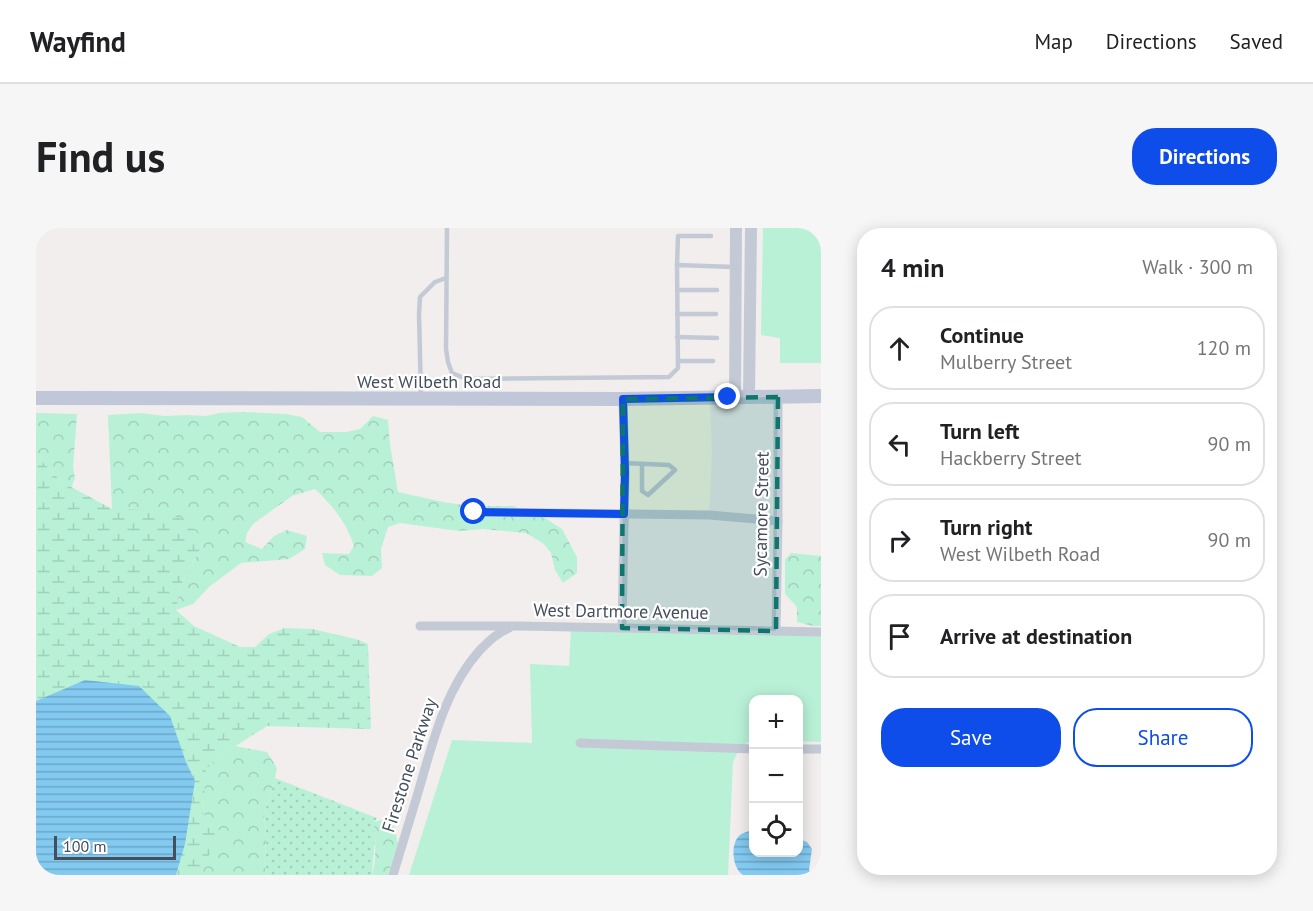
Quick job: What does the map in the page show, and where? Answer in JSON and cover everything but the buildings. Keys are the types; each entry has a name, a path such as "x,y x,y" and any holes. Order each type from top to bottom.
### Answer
{"main road":[{"name":"West Wilbeth Road","path":"36,398 623,399 821,396"}],"street":[{"path":"736,228 742,396"},
{"path":"742,396 751,228"},
{"name":"Sycamore Street","path":"776,631 778,397"},
{"path":"622,628 623,399"},
{"path":"474,512 708,515 778,521"},
{"name":"West Dartmore Avenue","path":"420,626 821,632"},
{"name":"Firestone Parkway","path":"393,875 436,731 454,689 474,657 490,639 502,631 520,626"},
{"path":"580,743 749,749"},
{"path":"803,749 821,749"}],"lane":[{"path":"447,228 446,349 452,373 466,379 669,377 678,368 678,236 711,236"},
{"path":"677,265 736,267"},
{"path":"421,399 418,314 420,297 435,282 446,278"},
{"path":"677,290 717,290"},
{"path":"677,314 716,314"},
{"path":"677,337 717,338"},
{"path":"678,360 713,361"},
{"path":"624,463 669,465 675,470 648,495 642,492 642,464"}],"highlighted area":[{"path":"778,397 776,631 622,628 623,399"}],"shaded area":[{"path":"710,397 712,454 709,515 624,514 623,399"}],"green space":[{"path":"763,228 821,228 821,363 780,363 780,338 761,335"},
{"path":"243,412 302,417 320,432 346,432 360,429 373,416 388,420 398,492 470,506 513,506 545,518 562,529 577,557 577,573 563,583 555,570 551,553 544,544 526,533 483,529 459,531 400,523 388,527 381,549 382,568 372,576 340,575 325,565 322,553 349,554 354,546 338,515 315,489 292,496 253,524 247,533 245,542 262,549 274,536 287,530 307,536 305,549 289,559 241,563 209,587 193,604 176,610 181,584 204,542 144,509 112,509 108,415 141,413 165,416 206,416"},
{"path":"36,413 77,414 73,468 75,478 71,488 62,482 36,455"},
{"path":"36,455 62,482 112,509 144,509 180,518 197,532 204,542 181,584 176,610 194,626 240,647 255,647 269,634 285,628 312,629 368,644 371,729 267,726 218,757 206,769 203,813 221,832 200,875 36,875"},
{"path":"791,553 821,556 821,626 797,622 797,607 785,594 785,559"},
{"path":"571,628 821,633 821,742 803,741 803,695 749,695 749,742 742,746 733,763 728,875 409,875 452,740 532,743 530,664 569,666"},
{"path":"235,746 267,752 277,768 264,813 265,875 200,875 207,859 203,813 205,769"},
{"path":"275,778 377,818 374,822 372,875 265,875 264,813"},
{"path":"385,819 394,826 398,844 388,875 372,875 375,856 374,822"}],"water":[{"path":"85,680 139,686 170,716 195,781 185,844 176,875 36,875 36,701"},
{"path":"749,831 749,857 803,857 803,840 807,842 812,849 809,870 812,875 743,875 737,868 733,852 736,841 742,834"}],"route":[{"path":"474,512 624,514 623,399 728,397"}]}
